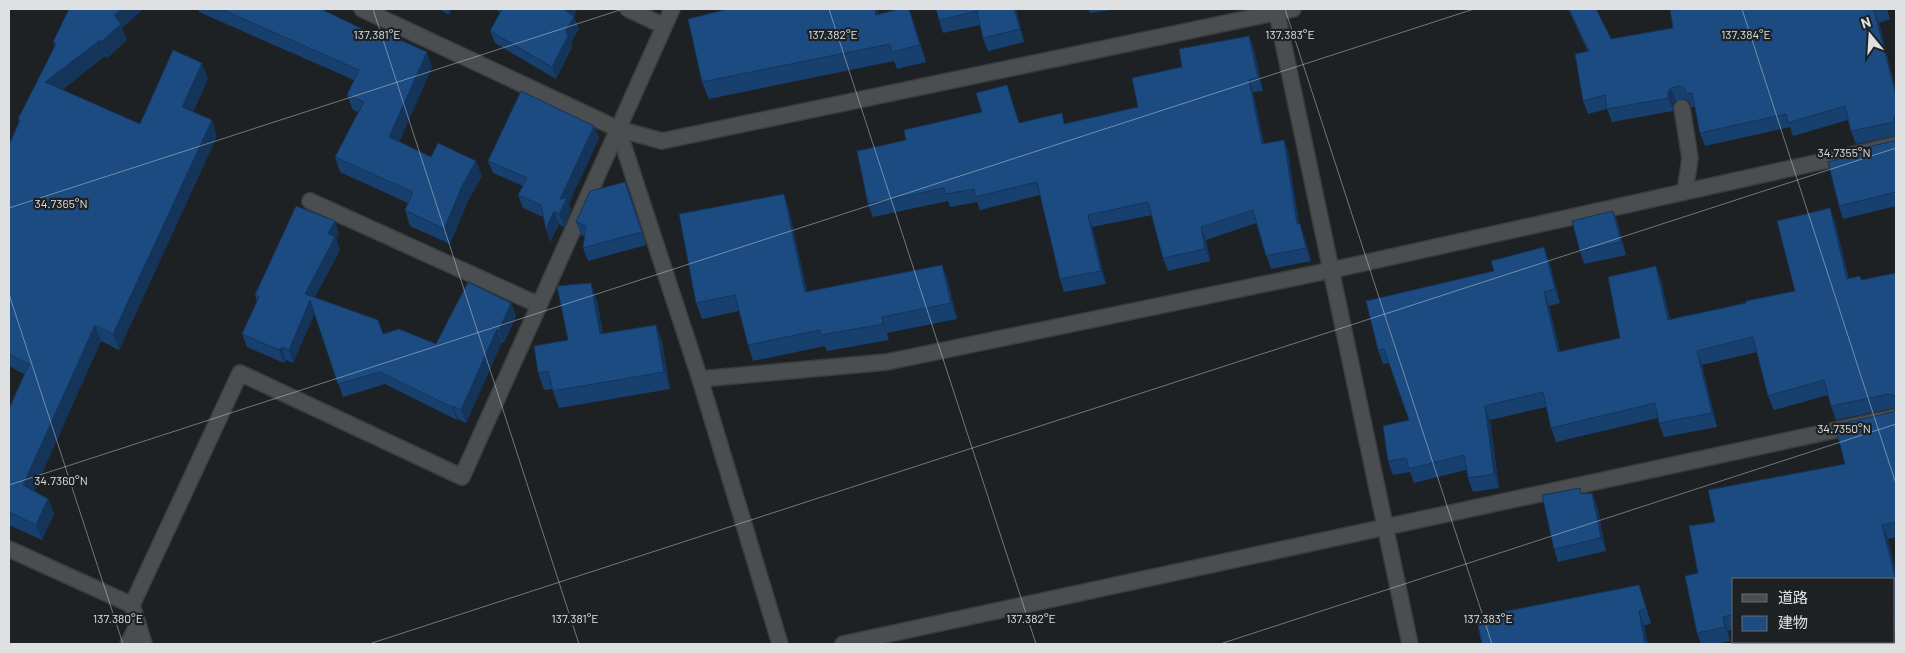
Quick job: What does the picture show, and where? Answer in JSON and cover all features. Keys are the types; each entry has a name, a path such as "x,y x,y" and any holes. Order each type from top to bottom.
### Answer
{"street":[{"path":"362,9 618,129 662,141 1277,10 1293,9"},
{"path":"628,9 664,26"},
{"path":"144,644 132,606 240,373 462,477 672,9"},
{"path":"1277,10 1410,644"},
{"path":"1682,108 1690,158 1685,192"},
{"path":"618,129 700,379 780,644"},
{"path":"700,379 887,362 1332,270 1896,145"},
{"path":"310,201 539,305"},
{"path":"843,644 1896,417"},
{"path":"9,549 132,606"},
{"path":"128,644 138,624"}],"building":[{"path":"69,9 121,9 114,15 121,24 101,42 100,40 45,82 140,124 173,50 202,63 182,107 212,120 113,334 95,325 23,485 48,499 36,525 9,512 9,409 29,364 9,354 9,145 20,120 18,119 56,44 53,42"},
{"path":"221,9 321,9 383,39 385,33 427,52 389,137 431,157 438,143 476,161 462,186 444,229 405,210 413,192 335,157 364,102 347,95 359,70"},
{"path":"502,9 568,9 566,11 574,17 566,30 568,36 552,67 490,31"},
{"path":"724,9 875,9 876,15 899,9 909,9 920,45 891,52 890,44 702,82 688,19"},
{"path":"936,9 1014,9 1020,29 983,38 977,11 939,20"},
{"path":"1569,9 1596,9 1611,39 1673,28 1670,10 1877,9 1874,10 1896,91 1896,117 1893,118 1895,123 1851,131 1845,106 1788,123 1786,114 1700,133 1692,93 1687,94 1685,89 1680,86 1671,88 1668,92 1668,98 1607,109 1605,95 1583,101 1575,54 1589,51"},
{"path":"1249,36 1258,78 1249,80 1262,144 1284,140 1297,224 1300,224 1306,248 1266,256 1253,210 1201,227 1205,249 1163,258 1148,202 1088,215 1101,271 1060,279 1037,182 975,197 974,189 945,194 944,188 868,204 857,151 906,140 904,130 982,112 976,93 1007,85 1019,123 1062,113 1064,124 1138,107 1132,78 1182,67 1179,49"},
{"path":"521,91 594,126 560,199 567,198 559,214 554,211 546,229 541,205 518,195 527,178 488,161"},
{"path":"1896,139 1896,192 1839,206 1828,162 1856,155 1855,150"},
{"path":"625,182 642,232 583,248 586,226 576,222 590,191"},
{"path":"784,194 805,292 942,265 951,303 882,317 883,324 821,335 820,330 748,345 735,295 696,303 679,214"},
{"path":"296,206 335,221 328,233 335,237 305,294 378,320 383,334 399,329 436,344 468,282 511,303 499,330 497,329 461,410 380,372 338,384 310,300 289,350 282,347 279,350 242,334 259,297 255,295"},
{"path":"1830,208 1847,279 1860,276 1861,280 1896,273 1896,396 1889,394 1831,406 1824,380 1768,396 1753,337 1697,351 1712,413 1659,423 1655,403 1551,428 1543,392 1485,406 1494,474 1468,478 1464,455 1409,469 1406,458 1388,461 1383,426 1409,420 1384,349 1378,350 1366,301 1494,271 1491,261 1544,247 1555,289 1544,292 1558,352 1620,338 1608,277 1656,266 1668,320 1795,291 1777,221"},
{"path":"1613,211 1621,242 1580,251 1572,221"},
{"path":"591,283 600,334 656,325 664,372 553,391 548,371 538,373 534,346 568,340 557,286"},
{"path":"1896,409 1896,522 1882,525 1896,581 1896,615 1895,578 1732,578 1732,615 1723,617 1725,627 1697,633 1685,576 1698,573 1689,526 1715,522 1708,490 1845,464 1835,425 1893,412"},
{"path":"1580,488 1581,494 1592,493 1601,538 1554,549 1542,495"},
{"path":"1639,585 1646,608 1639,611 1645,644 1482,644 1476,617"}]}
